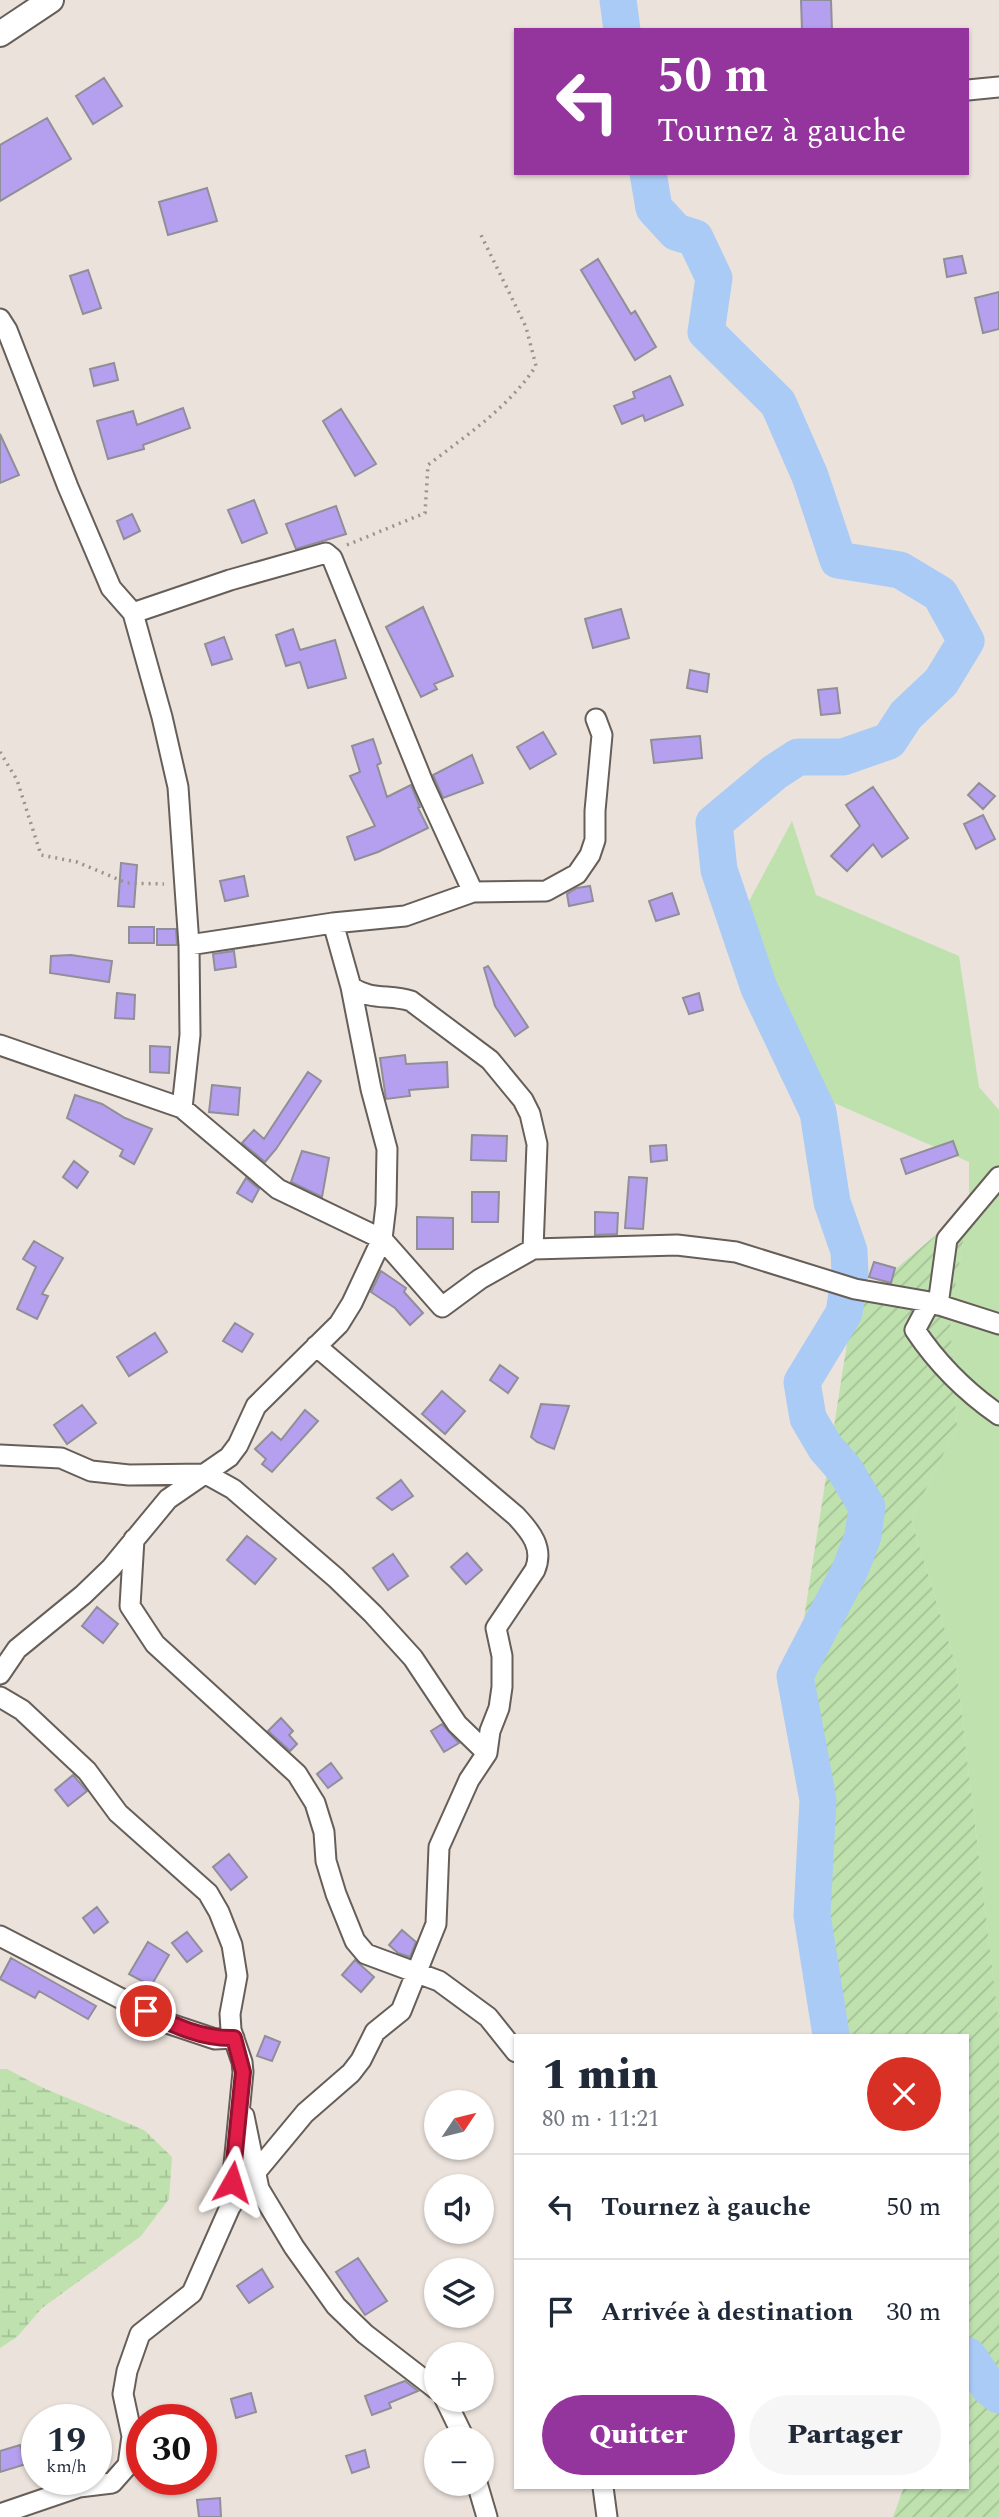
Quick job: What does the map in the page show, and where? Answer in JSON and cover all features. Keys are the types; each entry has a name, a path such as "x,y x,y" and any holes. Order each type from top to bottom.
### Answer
{"street":[{"path":"0,34 51,0"},
{"path":"969,90 999,86"},
{"path":"0,319 7,330 68,487 111,588 132,613 162,717 178,788 186,884 190,1035 182,1108"},
{"path":"132,613 230,580 326,553 332,558 424,785 473,892"},
{"path":"189,945 333,923 405,916 473,892 546,891 577,874 590,855 595,840 602,735 596,719"},
{"path":"0,1674 17,1649 83,1595 111,1568 168,1499 229,1457 238,1445 256,1406 339,1324 352,1303 382,1239 386,1205 387,1149 371,1089 351,987 333,923"},
{"path":"351,987 364,996 400,997 411,1001 490,1059 523,1100 530,1114 537,1144 533,1249"},
{"path":"0,1045 182,1108 278,1189 382,1239 442,1307 481,1279 533,1249 677,1245 724,1251 785,1266 847,1286 934,1303 999,1324"},
{"path":"999,1177 947,1240 934,1303 915,1330 928,1350 974,1398 999,1415"},
{"path":"0,2514 79,2487 112,2483 128,2465 132,2436 124,2394 127,2371 139,2334 192,2294 230,2207 304,2113 351,2073 375,2032 401,2011 436,1924 439,1847 468,1780 486,1753 490,1731 499,1708 502,1656 496,1628 535,1570 539,1559 537,1546 528,1529 516,1516 316,1346"},
{"path":"1,1453 61,1458 90,1471 129,1475 206,1474 233,1489 373,1614 413,1658 457,1724 486,1753"},
{"path":"134,1539 130,1606 155,1644 296,1774 315,1803 324,1832 326,1861 355,1941 366,1954 439,1981 488,2017 514,2050"},
{"path":"0,1697 22,1710 87,1771 118,1813 208,1893 219,1912 232,1945 237,1976 230,2014 242,2062 241,2105 230,2207"},
{"path":"0,1937 170,2024 215,2039 234,2038"},
{"path":"241,2105 258,2189 294,2247 337,2306 365,2334 424,2380"},
{"path":"603,2489 607,2517"},
{"path":"481,2496 487,2517"}],"path":[{"path":"326,553 425,513 428,465 503,407 537,366 526,327 480,233"},
{"path":"0,752 17,780 41,855 77,862 127,883 186,884"}],"green space":[{"path":"792,821 816,895 959,956 979,1087 999,1110 999,2025 956,1666 911,1519 957,1427 950,1318 969,1207 969,1162 782,1080 725,946"},
{"path":"969,1207 950,1318 957,1427 911,1519 956,1666 999,2025 999,2517 893,2517 903,2489 969,2489 969,2034 839,2034 789,1714 853,1305"},
{"path":"0,2069 7,2069 41,2087 144,2130 172,2157 169,2199 141,2236 42,2308 17,2337 0,2348"}],"building":[{"path":"801,0 831,0 832,28 802,28"},
{"path":"104,78 122,106 93,124 76,96"},
{"path":"47,118 71,159 0,201 0,145"},
{"path":"207,188 217,221 168,235 159,202"},
{"path":"962,256 966,273 947,277 944,259"},
{"path":"598,259 631,314 635,311 656,347 635,360 581,270"},
{"path":"88,270 101,308 83,314 70,276"},
{"path":"999,292 999,329 983,333 975,298"},
{"path":"114,363 118,380 94,386 90,369"},
{"path":"670,376 683,405 645,421 643,415 622,424 614,406 635,398 633,392"},
{"path":"183,408 190,428 143,445 144,449 108,459 97,421 133,411 137,425"},
{"path":"341,409 376,464 355,476 323,421"},
{"path":"0,434 19,475 0,483"},
{"path":"254,500 267,533 242,543 228,510"},
{"path":"336,506 346,534 296,549 286,524"},
{"path":"132,514 140,531 124,539 117,521"},
{"path":"423,607 453,676 434,684 437,689 421,697 386,627"},
{"path":"621,609 629,638 593,648 585,619"},
{"path":"293,629 300,650 335,640 346,678 308,688 300,662 286,666 276,635"},
{"path":"224,637 232,659 212,665 205,644"},
{"path":"690,670 709,674 707,692 687,688"},
{"path":"837,688 840,713 821,715 818,690"},
{"path":"543,732 556,754 530,769 517,747"},
{"path":"700,736 702,758 654,763 651,740"},
{"path":"373,739 381,763 377,765 387,797 411,785 428,828 355,860 347,837 375,826 350,776 360,772 352,746"},
{"path":"472,755 483,783 443,798 433,775"},
{"path":"979,783 995,796 983,809 968,795"},
{"path":"873,787 908,838 882,857 873,844 847,871 831,856 860,826 846,805"},
{"path":"983,815 995,839 976,849 964,824"},
{"path":"121,863 137,865 134,907 118,906"},
{"path":"244,876 248,896 225,901 220,881"},
{"path":"590,886 593,901 569,906 567,894 577,888"},
{"path":"672,893 679,914 656,921 649,901"},
{"path":"129,927 154,927 154,943 129,943"},
{"path":"157,929 176,929 177,945 157,945"},
{"path":"234,951 236,967 215,970 213,954"},
{"path":"71,955 112,961 109,982 50,973 51,956"},
{"path":"488,966 528,1027 515,1036 495,1006 484,968"},
{"path":"117,993 135,995 134,1019 115,1018"},
{"path":"699,993 703,1010 689,1014 683,998"},
{"path":"150,1046 170,1047 169,1073 150,1072"},
{"path":"405,1055 406,1064 447,1062 448,1087 409,1090 410,1096 386,1099 380,1058"},
{"path":"308,1072 321,1081 265,1162 242,1143 254,1130 264,1139"},
{"path":"212,1085 240,1088 238,1115 209,1112"},
{"path":"75,1095 102,1104 125,1118 152,1129 134,1164 120,1156 123,1150 67,1118"},
{"path":"472,1135 507,1136 506,1161 471,1160"},
{"path":"953,1141 958,1155 906,1174 901,1159"},
{"path":"666,1145 667,1160 651,1162 650,1146"},
{"path":"302,1151 329,1158 322,1197 291,1182"},
{"path":"74,1161 88,1172 77,1188 63,1177"},
{"path":"629,1177 647,1178 643,1229 625,1228"},
{"path":"246,1178 259,1189 252,1202 237,1193"},
{"path":"472,1192 499,1192 498,1222 472,1222"},
{"path":"595,1212 618,1213 617,1234 595,1235"},
{"path":"417,1217 453,1218 453,1249 417,1249"},
{"path":"34,1241 63,1258 42,1294 48,1296 37,1319 17,1309 36,1267 23,1259"},
{"path":"874,1262 895,1268 891,1283 869,1277"},
{"path":"381,1271 406,1288 404,1292 423,1313 410,1325 395,1308 371,1292"},
{"path":"235,1323 253,1334 242,1352 223,1341"},
{"path":"155,1333 167,1352 129,1376 117,1357"},
{"path":"500,1365 518,1378 508,1393 490,1380"},
{"path":"442,1391 465,1411 445,1434 422,1414"},
{"path":"541,1404 569,1406 554,1449 531,1437"},
{"path":"82,1405 96,1423 67,1444 54,1425"},
{"path":"305,1410 318,1421 272,1472 262,1464 266,1459 255,1449 272,1432 281,1440"},
{"path":"401,1480 413,1496 392,1510 377,1498"},
{"path":"247,1536 276,1559 255,1584 227,1560"},
{"path":"467,1553 482,1570 466,1584 451,1567"},
{"path":"393,1554 408,1576 388,1590 373,1568"},
{"path":"97,1607 118,1624 103,1643 82,1626"},
{"path":"281,1718 293,1731 289,1735 297,1744 290,1751 268,1731"},
{"path":"442,1724 459,1743 444,1752 431,1731"},
{"path":"331,1763 342,1778 328,1788 317,1774"},
{"path":"73,1775 87,1791 68,1806 55,1790"},
{"path":"229,1854 247,1877 231,1890 213,1867"},
{"path":"97,1907 108,1922 94,1933 83,1918"},
{"path":"402,1930 416,1942 410,1957 398,1953 389,1945"},
{"path":"187,1932 202,1951 187,1962 172,1943"},
{"path":"148,1942 169,1955 151,1986 129,1974"},
{"path":"11,1958 96,2006 88,2019 39,1991 35,1998 0,1979"},
{"path":"355,1960 374,1977 361,1992 342,1975"},
{"path":"265,2036 280,2042 272,2061 257,2056"},
{"path":"358,2258 387,2301 365,2315 336,2272"},
{"path":"262,2269 273,2287 249,2303 237,2286"},
{"path":"405,2381 418,2391 389,2403 391,2408 372,2415 365,2396"},
{"path":"251,2393 256,2412 236,2418 231,2399"},
{"path":"20,2445 21,2466 0,2472 0,2451"},
{"path":"365,2450 369,2467 352,2473 346,2456"},
{"path":"220,2498 221,2517 199,2517 197,2500"}],"waterway":[{"path":"618,0 622,28"},
{"path":"648,175 654,208 676,232 695,238 714,278 706,332 778,403 810,476 838,560 900,570 940,594 966,641 941,682 906,715 889,741 843,757 798,757 775,772 714,823 719,870 759,988 818,1112 832,1202 849,1251 850,1274 844,1313 802,1382 808,1418 825,1447 845,1470 867,1507 863,1536 850,1570 795,1676 818,1800 812,1915 831,2034"},
{"path":"969,2357 989,2387 999,2395"}],"route":[{"path":"146,2011 170,2024 215,2039 234,2038 243,2072 232,2182"}]}
